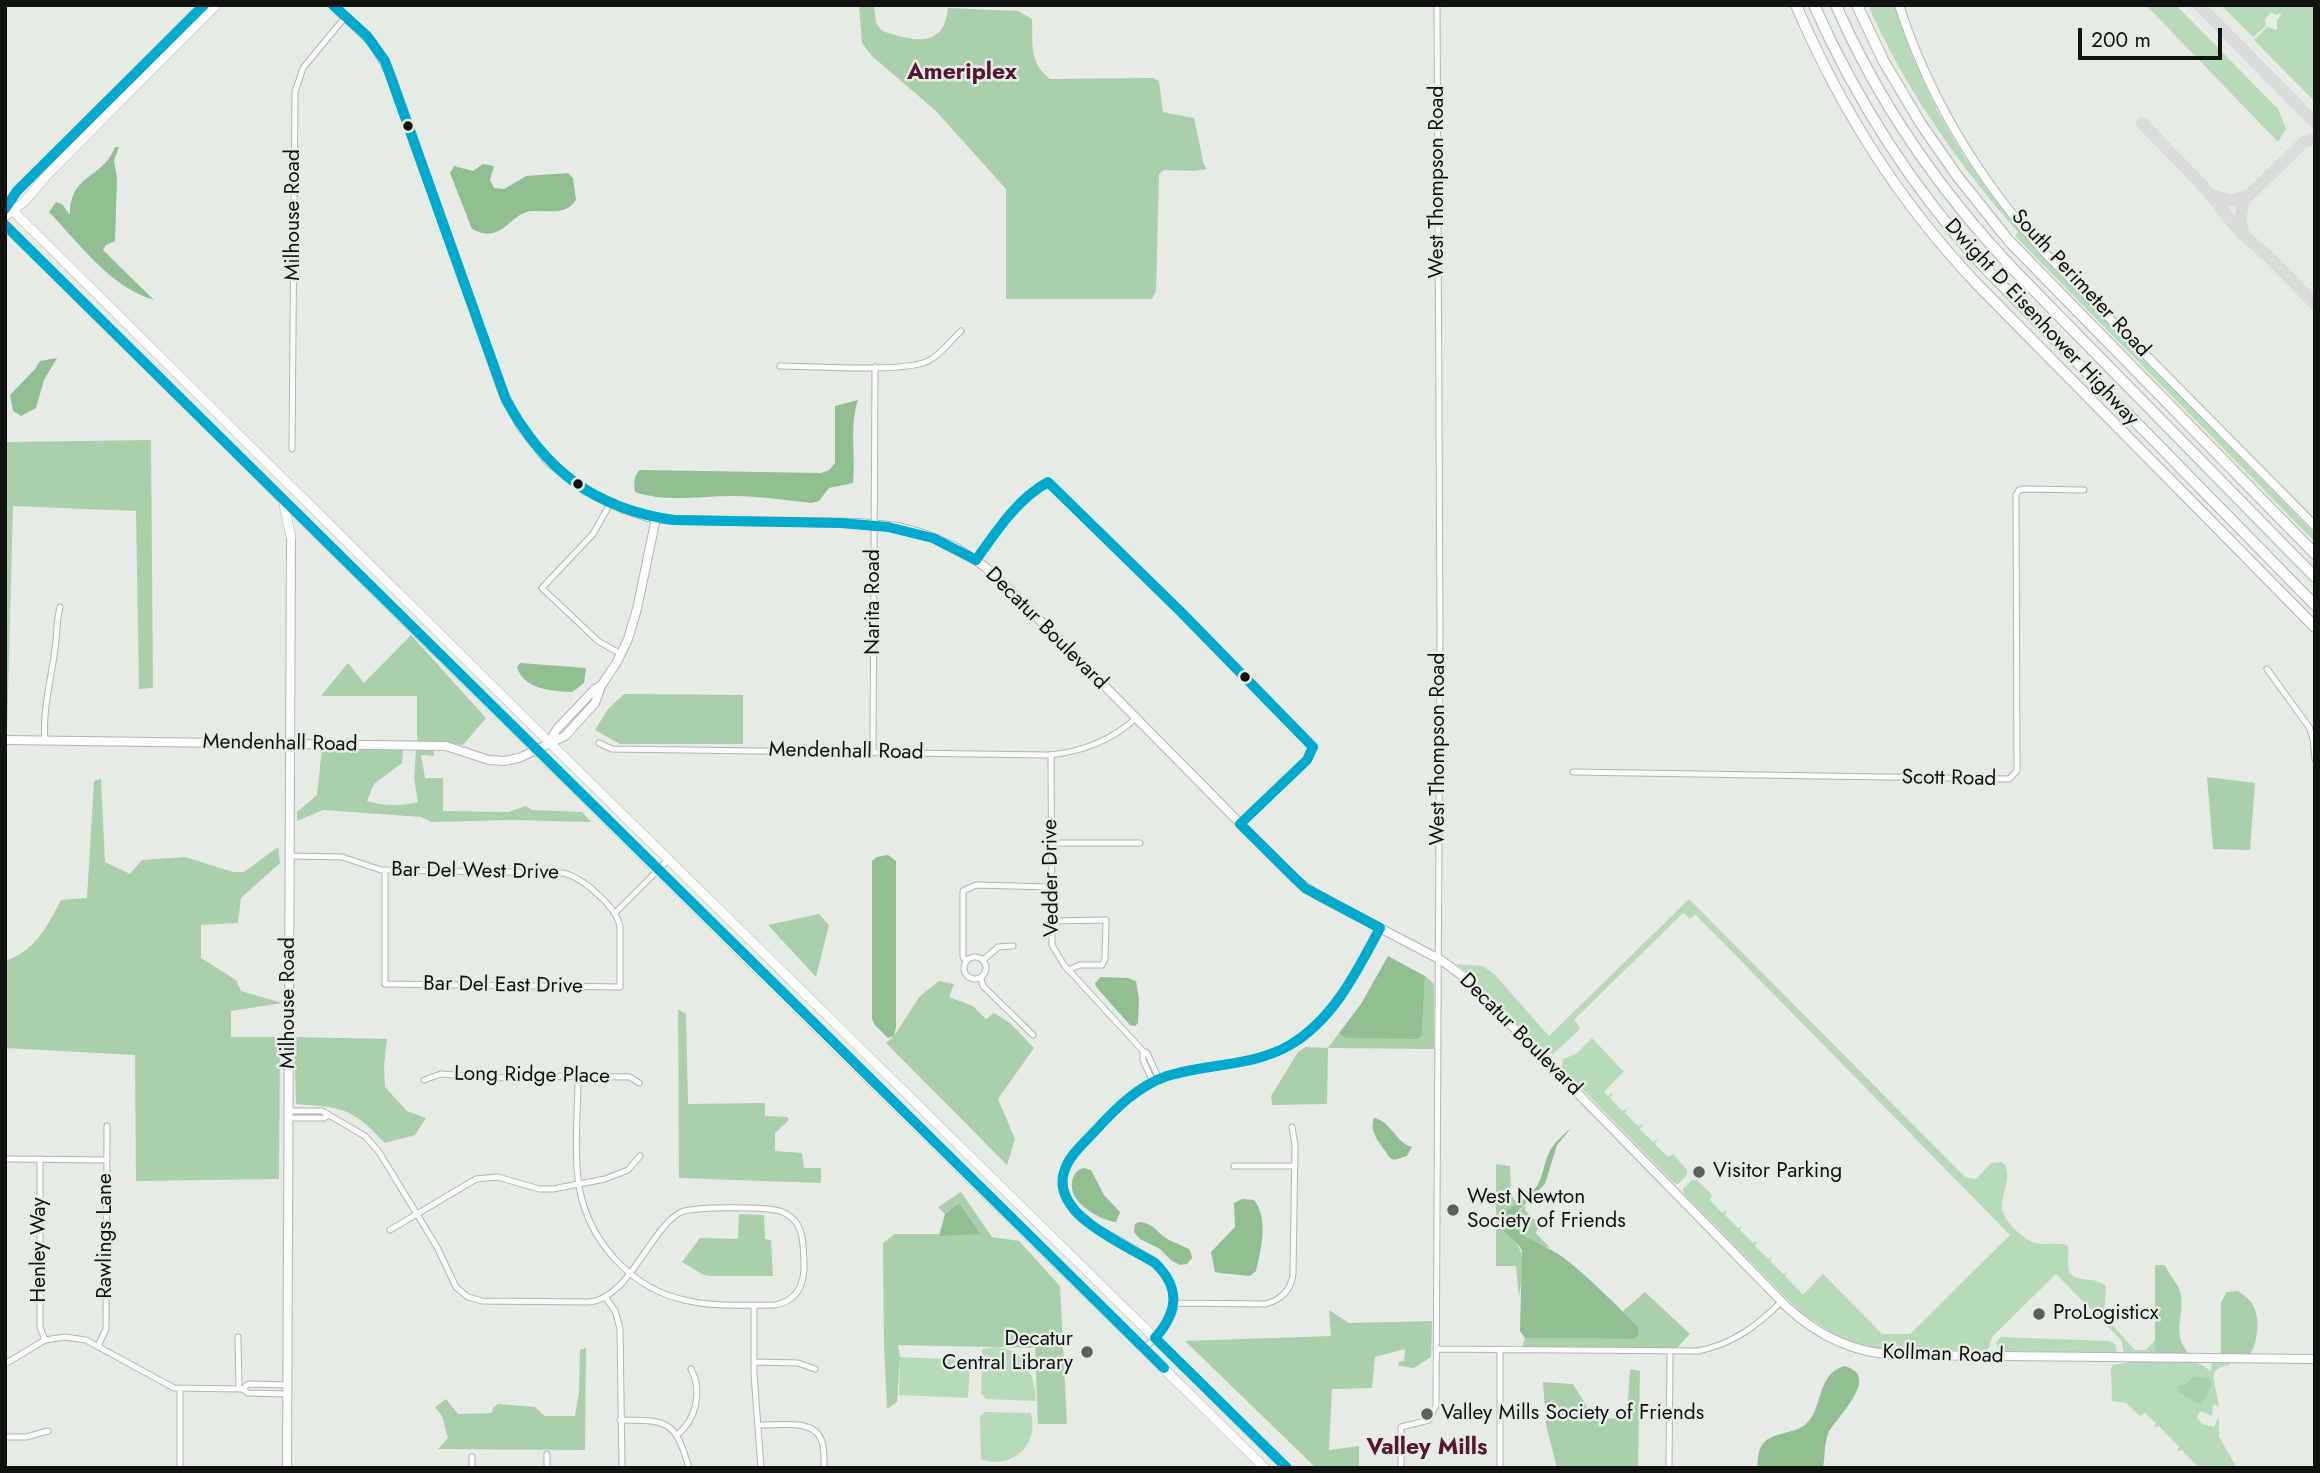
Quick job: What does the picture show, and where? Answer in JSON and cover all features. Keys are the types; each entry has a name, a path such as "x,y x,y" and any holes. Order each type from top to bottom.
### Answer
{"highway":[{"path":"1796,5 1828,75 1863,136 1943,247 2315,627"},
{"name":"Dwight D Eisenhower Highway","path":"1814,5 1843,66 1886,142 1957,237 2315,605"},
{"name":"Dwight D Eisenhower Highway","path":"1836,5 1864,64 1894,117 1972,223 2017,273 2315,577"},
{"path":"1857,6 1888,69 1921,124 2009,242 2315,554"}],"main road":[{"path":"7,209 17,191 204,5"},
{"path":"7,209 216,5"},
{"path":"7,209 1287,1468"},
{"path":"5,225 1265,1468"},
{"path":"282,500 289,521 290,537"},
{"path":"290,537 304,530 318,536"}],"street":[{"path":"333,5 346,16"},
{"name":"West Thompson Road","path":"1401,1468 1401,1427 1429,1420 1436,1406 1440,628 1437,5"},
{"name":"South Perimeter Road","path":"1899,5 1917,55 1946,115 1977,166 2015,218 2046,254 2315,526"},
{"name":"Milhouse Road","path":"292,449 295,89 307,62 346,16"},
{"name":"Decatur Boulevard","path":"346,16 375,46 390,73 502,390 515,418 533,445 555,468 585,491 610,503 656,518 874,523 927,535 959,549 984,566 1299,883 1438,959 1468,981 1782,1301"},
{"path":"780,366 875,367 926,362 961,331"},
{"name":"Narita Road","path":"873,753 875,367"},
{"name":"Scott Road","path":"1573,772 2009,779 2017,771 2016,495 2024,489 2084,490"},
{"path":"610,503 593,534 542,587 598,641 621,654"},
{"path":"549,742 557,729 601,686 621,654 635,615 656,518"},
{"name":"Milhouse Road","path":"287,1468 290,537"},
{"path":"45,741 45,699 60,607"},
{"path":"2267,668 2309,727 2315,759"},
{"name":"Mendenhall Road","path":"599,743 612,749 1051,755 1093,746 1114,736 1136,718"},
{"name":"Mendenhall Road","path":"5,740 446,746 489,760 504,761 519,758 549,742"},
{"name":"Vedder Drive","path":"1051,755 1052,945 1068,970 1143,1051 1143,1060 1156,1081"},
{"path":"1051,843 1140,843"},
{"name":"Bar Del West Drive","path":"289,856 341,857 385,870 569,874 584,882 615,913"},
{"path":"615,913 668,860"},
{"name":"Bar Del East Drive","path":"385,870 385,984 621,988 620,926 615,913"},
{"path":"967,960 963,957 963,891 976,885 1051,887"},
{"path":"1051,921 1106,920 1105,959 1102,965 1080,965 1068,970"},
{"path":"1144,1349 1170,1320 1175,1303 1170,1280 1162,1268 1078,1217 1067,1203 1063,1186 1065,1170 1072,1156 1128,1099 1156,1081 1181,1073 1256,1059 1279,1051 1301,1038 1321,1022 1340,1001 1380,928"},
{"path":"983,960 998,947 1013,946"},
{"path":"967,960 977,957 983,960 986,970 981,978 983,986 1033,1035"},
{"path":"967,960 964,970 967,976 981,978"},
{"name":"Long Ridge Place","path":"424,1080 441,1074 495,1078 630,1077 639,1083"},
{"path":"289,1115 324,1118 329,1115 356,1128 372,1143 440,1252 456,1286 470,1298 481,1301 589,1303 606,1298 629,1273 672,1220 687,1210 775,1210 791,1217 802,1237 804,1276 796,1295 780,1304 754,1305 711,1304 679,1299 649,1287 629,1273 608,1253 594,1231 579,1185 578,1077"},
{"name":"Rawlings Lane","path":"98,1346 106,1329 107,1126"},
{"path":"1175,1303 1264,1304 1278,1300 1288,1289 1293,1274 1295,1166 1292,1127"},
{"path":"390,1230 463,1185 480,1178 500,1177 546,1190 579,1185 628,1170 640,1156"},
{"path":"5,1159 107,1160"},
{"name":"Henley Way","path":"40,1159 40,1327 45,1340"},
{"path":"1234,1166 1295,1166"},
{"path":"606,1298 615,1311 620,1328 622,1468"},
{"path":"1436,1349 1670,1353 1705,1350 1731,1341 1753,1328 1782,1301"},
{"name":"Kollman Road","path":"1782,1301 1802,1320 1831,1339 1853,1348 1883,1354 2315,1359"},
{"path":"754,1305 754,1362 761,1468"},
{"path":"5,1364 45,1340 65,1336 86,1340 161,1381 180,1388 241,1389 248,1393 287,1390"},
{"path":"238,1337 241,1389"},
{"path":"1500,1349 1500,1468"},
{"path":"1669,1468 1670,1353"},
{"path":"754,1362 798,1363 815,1368"},
{"path":"677,1435 688,1426 695,1414 696,1379 691,1369"},
{"path":"180,1388 180,1468"},
{"path":"620,1420 660,1422 670,1427 677,1435 690,1468"},
{"path":"758,1425 802,1426 813,1429 822,1441 824,1468"},
{"path":"5,1437 26,1437 48,1431"},
{"path":"547,1454 547,1468"},
{"path":"472,1457 472,1468"}],"shaded area":[{"path":"859,5 874,5 876,23 882,31 915,39 925,39 940,31 948,8 1018,11 1032,19 1035,60 1050,79 1153,78 1159,81 1163,112 1194,118 1207,169 1164,170 1159,174 1156,291 1152,299 1006,299 1006,189 936,111 872,56 862,43"},
{"path":"1868,5 1894,5 1913,58 1937,110 1989,192 2035,248 2315,534 2315,542 2015,236 2018,232 1974,180 1916,96"},
{"path":"2146,5 2176,5 2278,109 2286,129 2278,142"},
{"path":"2221,5 2315,5 2315,102 2254,40 2267,27 2277,30 2277,20 2282,13 2275,15 2272,12 2265,19 2266,26 2253,37"},
{"path":"115,147 119,147 114,160 117,178 115,241 106,245 103,250 154,300 138,294 110,275 49,212 56,202 62,204 70,215 75,191 102,166"},
{"path":"483,164 494,166 490,180 494,188 504,189 526,176 568,173 573,178 576,200 562,210 525,212 503,229 493,233 477,231 472,229 450,173 454,166 473,171"},
{"path":"57,358 44,380 36,408 21,416 13,411 10,395 40,361"},
{"path":"858,400 853,430 853,483 829,488 819,501 811,503 743,496 672,498 635,492 635,477 640,470 821,473 829,470 835,463 835,406"},
{"path":"151,440 153,688 139,689 136,511 13,506 5,730 5,442"},
{"path":"411,635 486,718 463,745 417,741 417,696 321,696 348,663 364,683"},
{"path":"520,663 586,668 584,683 572,692 540,688 521,675 517,667"},
{"path":"624,694 743,695 743,744 620,744 595,730 608,709"},
{"path":"322,748 403,750 402,763 374,784 367,801 373,803 393,805 418,802 414,778 416,750 433,749 434,756 421,755 425,778 443,778 443,811 508,812 526,806 532,810 582,812 591,822 431,822 421,817 323,810 297,821 297,812 317,795"},
{"path":"2207,777 2255,783 2250,850 2213,849"},
{"path":"101,779 105,862 130,874 142,860 185,857 233,872 244,872 278,847 280,863 241,898 238,923 201,925 201,958 236,980 241,991 282,1003 231,1011 231,1037 280,1037 279,1179 136,1181 135,1055 5,1048 5,961 24,951 39,937 61,900 87,898 94,781"},
{"path":"888,855 896,861 896,1027 894,1036 888,1038 872,1019 872,861"},
{"path":"1689,899 1965,1177 1976,1179 1991,1163 2001,1162 2005,1165 2007,1181 2002,1208 2010,1224 2031,1241 2068,1246 2068,1268 2072,1275 2106,1286 2104,1316 2135,1350 2146,1350 2155,1340 2155,1354 2124,1354 2121,1340 2056,1274 1992,1337 1989,1348 1985,1351 1869,1347 1837,1336 1801,1313 1684,1194 1683,1189 1692,1180 1697,1180 1712,1195 1710,1200 1722,1213 1727,1210 1725,1215 1738,1228 1742,1226 1740,1230 1753,1243 1757,1241 1755,1246 1768,1259 1772,1256 1770,1261 1783,1274 1787,1272 1785,1276 1803,1295 1823,1274 1882,1334 1910,1334 2010,1235 1695,914 1690,919 1683,913 1574,1020 1580,1027 1579,1030 1553,1054 1545,1052 1456,964 1483,966 1495,975 1549,1036"},
{"path":"819,914 829,925 816,977 768,925"},
{"path":"1388,956 1425,976 1422,1035 1418,1039 1345,1038 1339,1033 1361,1004"},
{"path":"1425,976 1434,984 1434,1049 1328,1048 1339,1033 1345,1038 1422,1035"},
{"path":"1101,977 1136,981 1139,999 1138,1023 1135,1026 1130,1025 1097,988 1095,983"},
{"path":"939,981 954,984 949,997 973,1006 986,1019 994,1013 1010,1023 1034,1048 998,1099 1015,1139 1007,1165 886,1043 894,1036 920,996"},
{"path":"678,1009 686,1014 688,1104 765,1103 765,1116 787,1117 789,1120 775,1133 775,1151 802,1153 804,1168 821,1168 821,1183 679,1178"},
{"path":"294,1037 387,1039 385,1087 407,1111 426,1118 415,1135 385,1143 364,1122 346,1112 296,1104"},
{"path":"1592,1038 1625,1073 1604,1092 1608,1096 1613,1093 1610,1098 1622,1111 1627,1108 1625,1113 1638,1126 1643,1124 1640,1129 1653,1142 1658,1139 1655,1144 1668,1157 1673,1154 1687,1170 1687,1175 1678,1184 1674,1183 1562,1068 1563,1059 1576,1054"},
{"path":"1306,1047 1328,1048 1327,1104 1272,1105 1271,1096 1298,1052"},
{"path":"1374,1118 1385,1123 1401,1141 1412,1147 1407,1156 1394,1160 1390,1158 1374,1134"},
{"path":"1572,1127 1557,1145 1545,1184 1519,1210 1516,1217 1517,1229 1564,1258 1602,1291 1638,1327 1639,1335 1633,1339 1525,1338 1520,1331 1522,1251 1502,1229 1500,1218 1534,1190 1550,1151"},
{"path":"1496,1164 1510,1166 1511,1195 1518,1204 1510,1209 1507,1234 1522,1255 1523,1271 1519,1298 1516,1266 1496,1266"},
{"path":"1084,1168 1091,1170 1104,1195 1120,1212 1116,1222 1092,1213 1074,1195 1073,1178"},
{"path":"961,1192 992,1237 1019,1241 1060,1286 1067,1424 1038,1424 1035,1348 898,1345 900,1357 897,1402 887,1409 883,1243 895,1234 979,1234 959,1203 945,1214 938,1207"},
{"path":"1242,1199 1254,1200 1259,1207 1263,1225 1256,1271 1250,1276 1215,1272 1211,1252 1235,1227 1234,1203"},
{"path":"959,1203 980,1234 939,1236 945,1214"},
{"path":"1526,1205 1525,1210 1540,1225 1536,1233 1550,1248 1535,1243 1517,1229 1517,1216"},
{"path":"739,1214 764,1215 765,1239 771,1240 773,1276 709,1276 682,1262 700,1238 738,1239"},
{"path":"1139,1222 1152,1226 1169,1240 1190,1250 1192,1258 1187,1264 1180,1265 1172,1261 1160,1249 1140,1239 1134,1232 1135,1224"},
{"path":"2155,1265 2165,1265 2180,1291 2181,1340 2190,1355 2155,1354"},
{"path":"2238,1291 2251,1301 2255,1309 2255,1343 2250,1355 2221,1355 2221,1302 2227,1292"},
{"path":"1645,1292 1690,1334 1676,1349 1522,1347 1525,1338 1634,1339 1638,1327 1622,1312"},
{"path":"1329,1310 1349,1323 1432,1321 1431,1357 1414,1368 1399,1366 1398,1362 1404,1361 1405,1349 1375,1357 1372,1388 1332,1389 1329,1450 1359,1446 1359,1468 1316,1468 1185,1341 1331,1336"},
{"path":"2001,1337 2109,1341 2115,1344 2117,1353 2042,1354 2042,1351 2000,1351 1996,1343"},
{"path":"995,1347 1012,1351 1023,1360 1033,1380 1036,1401 986,1399 981,1393 982,1349"},
{"path":"586,1348 585,1450 438,1449 448,1438 442,1416 435,1407 446,1399 458,1414 492,1413 498,1404 535,1407 545,1416 575,1416 579,1392 580,1350"},
{"path":"900,1357 970,1360 968,1398 899,1395"},
{"path":"2136,1361 2196,1362 2211,1371 2214,1362 2229,1362 2230,1365 2215,1371 2213,1377 2219,1406 2213,1405 2212,1416 2200,1411 2197,1417 2202,1424 2214,1427 2219,1416 2219,1437 2237,1468 2199,1468 2182,1450 2177,1451 2179,1447 2159,1426 2154,1428 2156,1423 2145,1413 2140,1416 2126,1403 2112,1401 2113,1365"},
{"path":"1844,1366 1855,1371 1859,1379 1858,1388 1828,1434 1823,1468 1758,1468 1762,1445 1773,1436 1807,1423 1816,1409 1824,1384 1835,1370"},
{"path":"1630,1369 1640,1371 1638,1468 1557,1468 1546,1425 1543,1382 1573,1384 1596,1421 1627,1416"},
{"path":"2193,1376 2210,1379 2212,1385 2201,1404 2179,1392 2178,1386 2186,1384"},
{"path":"985,1412 1031,1413 1032,1434 1023,1450 1003,1461 981,1459 980,1416"}],"taxiway":[{"path":"2199,5 2315,123"},
{"path":"2142,123 2203,186 2240,232 2315,304"},
{"path":"2244,235 2240,218 2244,200 2304,142 2315,138"},
{"path":"2210,194 2230,201 2249,195"}],"transit line":[{"path":"5,209 17,191 204,5"},
{"path":"333,5 367,36 385,61 506,400 537,447 575,482 596,496 645,515 674,520 841,523 888,527 933,538 976,560 999,527 1026,497 1048,482 1181,612 1313,747 1307,760 1240,824 1305,888 1380,928 1362,961 1332,1008 1306,1034 1290,1045 1261,1057 1167,1076 1128,1098 1073,1155 1064,1172 1063,1188 1079,1215 1110,1238 1155,1263 1163,1272 1172,1291 1172,1309 1155,1338 1287,1468"},
{"path":"5,225 1164,1368"}],"place":[{"name":"Visitor Parking","path":"1699,1172"},
{"name":"West Newton Society of Friends","path":"1453,1210"},
{"name":"ProLogisticx","path":"2039,1314"},
{"name":"Decatur Central Library","path":"1087,1352"},
{"name":"Valley Mills Society of Friends","path":"1427,1414"}],"district":[{"name":"Ameriplex","path":"962,73"},
{"name":"Valley Mills","path":"1427,1448"}]}
